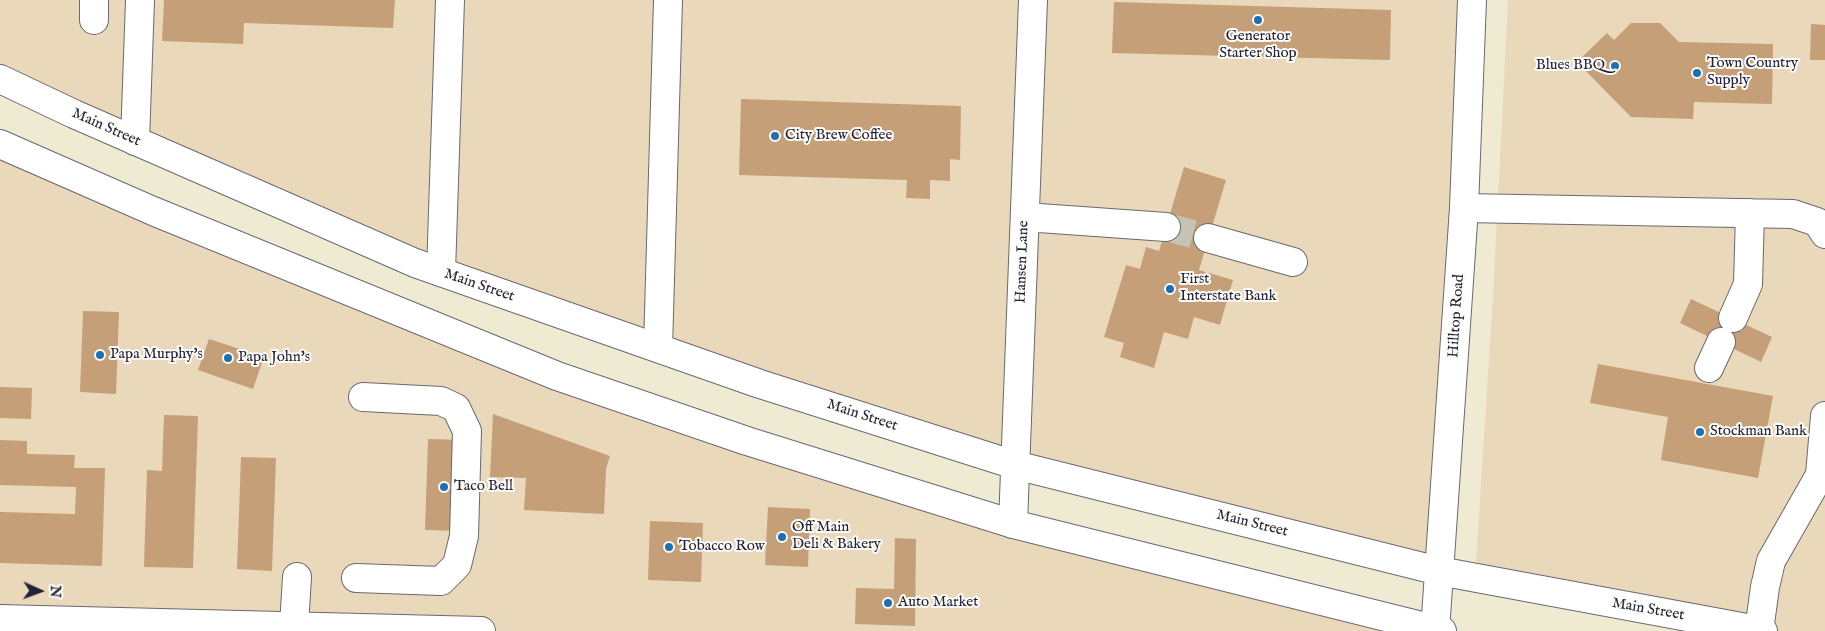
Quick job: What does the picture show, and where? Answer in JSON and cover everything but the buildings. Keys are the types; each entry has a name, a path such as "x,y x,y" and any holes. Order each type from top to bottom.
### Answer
{"main road":[{"path":"135,141 140,0"},
{"path":"441,272 450,0"},
{"path":"658,348 668,0"},
{"name":"Hansen Lane","path":"1012,524 1033,0"},
{"name":"Hilltop Road","path":"1437,631 1439,571 1464,208 1472,0"},
{"name":"Main Street","path":"0,79 135,141 415,263 760,384 1015,465 1439,571 1761,631"},
{"path":"0,144 162,215 558,376 747,441 1012,524 1437,631"},
{"path":"1464,208 1792,214 1817,222 1825,234"},
{"path":"1733,318 1748,284 1750,213"},
{"path":"1025,217 1166,227"},
{"path":"1208,238 1293,262"},
{"path":"1709,368 1721,342"},
{"path":"356,578 441,581 457,565 464,536 467,431 456,408 441,401 363,397"},
{"path":"1761,631 1765,587 1771,561 1820,475 1825,416"},
{"path":"294,626 297,577"},
{"path":"0,619 256,628 294,626 481,631"}],"shaded area":[{"path":"0,0 1472,0 1439,571 1015,465 441,272 0,71"},
{"path":"1508,0 1825,0 1825,631 1763,631 1475,578 1493,296"},
{"path":"0,144 386,308 1013,524 1442,631 257,631 0,623"}],"tunnel":[{"path":"1166,227 1208,238"}],"place":[{"name":"Generator Starter Shop","path":"1258,20"},
{"name":"Blues BBQ","path":"1615,66"},
{"name":"Town Country Supply","path":"1697,73"},
{"name":"City Brew Coffee","path":"775,136"},
{"name":"First Interstate Bank","path":"1170,289"},
{"name":"Papa Murphy's","path":"100,355"},
{"name":"Papa John's","path":"228,358"},
{"name":"Stockman Bank","path":"1700,432"},
{"name":"Taco Bell","path":"444,487"},
{"name":"Off Main Deli & Bakery","path":"782,537"},
{"name":"Tobacco Row","path":"669,547"},
{"name":"Auto Market","path":"888,603"}]}
